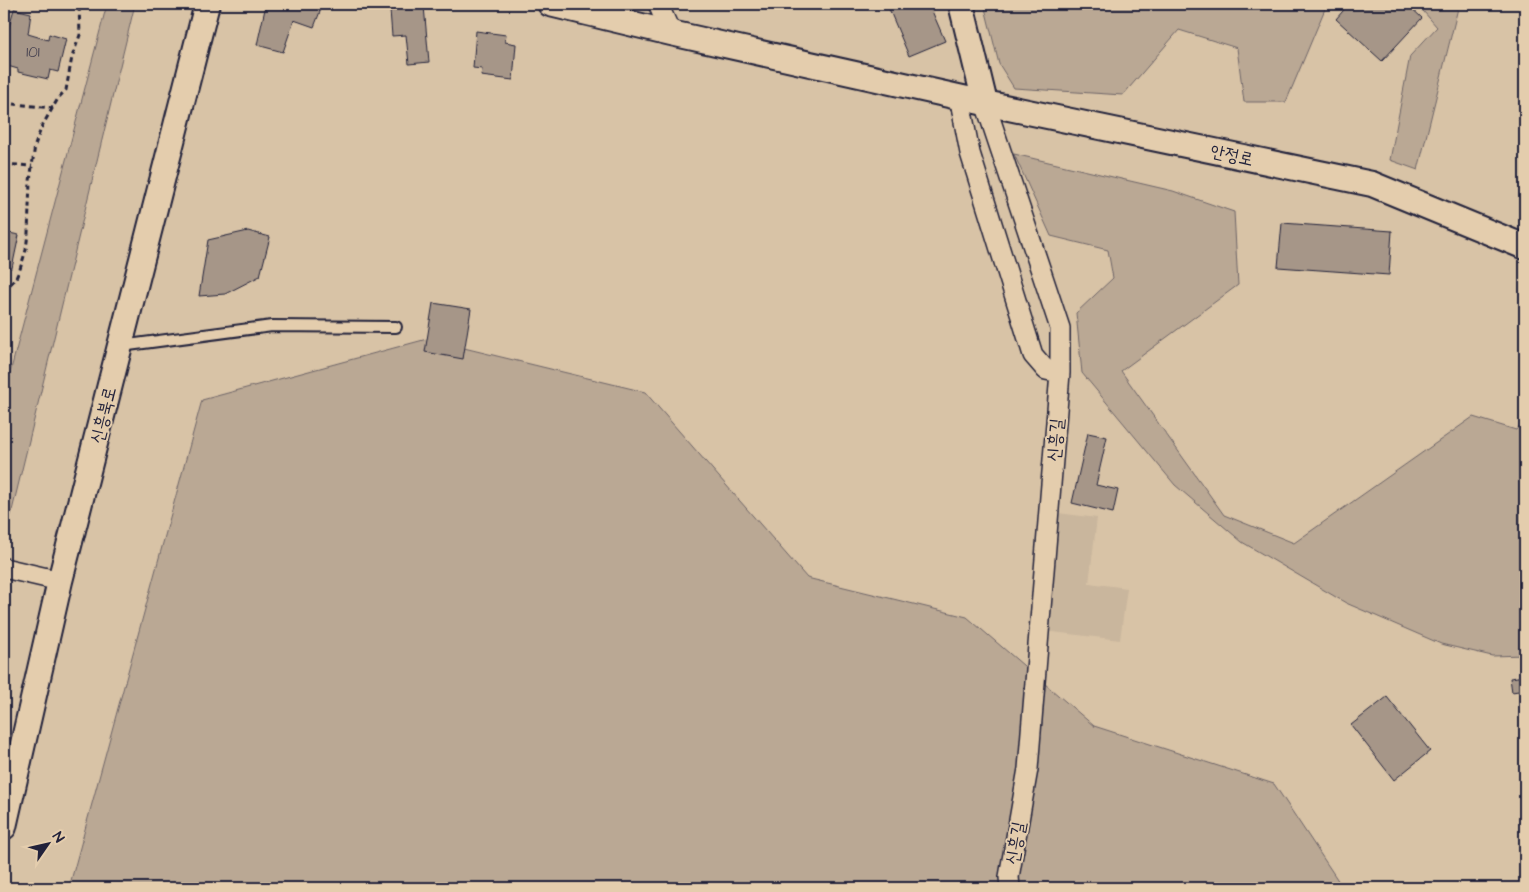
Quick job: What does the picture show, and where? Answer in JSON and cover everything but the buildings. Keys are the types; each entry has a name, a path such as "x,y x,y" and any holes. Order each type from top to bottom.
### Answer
{"street":[{"name":"신흥북로","path":"4,827 60,581 207,4"},
{"name":"안정로","path":"550,4 985,103 1372,184 1525,247"},
{"path":"658,4 671,33"},
{"name":"신흥길","path":"962,4 985,103 1060,328 1060,373 1028,768 1009,877 1010,888"},
{"path":"959,96 970,153 1033,355 1046,370 1060,373"},
{"path":"4,568 60,581"}],"lane":[{"path":"120,346 272,326 396,327"}],"path":[{"path":"4,291 16,278 26,250 30,181 35,144 42,126 66,90 72,57 80,35 79,4"},
{"path":"4,103 53,108"},
{"path":"4,164 32,166"}],"shaded area":[{"path":"107,4 135,4 9,523 4,528 4,396"},
{"path":"984,4 1327,4 1286,102 1244,102 1237,48 1179,30 1123,95 1014,88 999,64"},
{"path":"1417,4 1459,4 1418,170 1390,160 1410,56 1437,27"},
{"path":"1014,154 1173,191 1234,212 1238,285 1121,371 1224,515 1294,543 1473,417 1516,430 1525,420 1525,655 1492,656 1441,644 1346,603 1242,542 1175,485 1082,373 1076,313 1113,278 1108,250 1051,236"},
{"path":"427,339 645,392 807,578 967,617 1094,726 1274,784 1343,888 69,888 202,400"},
{"path":"1058,513 1097,518 1089,583 1127,588 1120,640 1044,631"}]}
